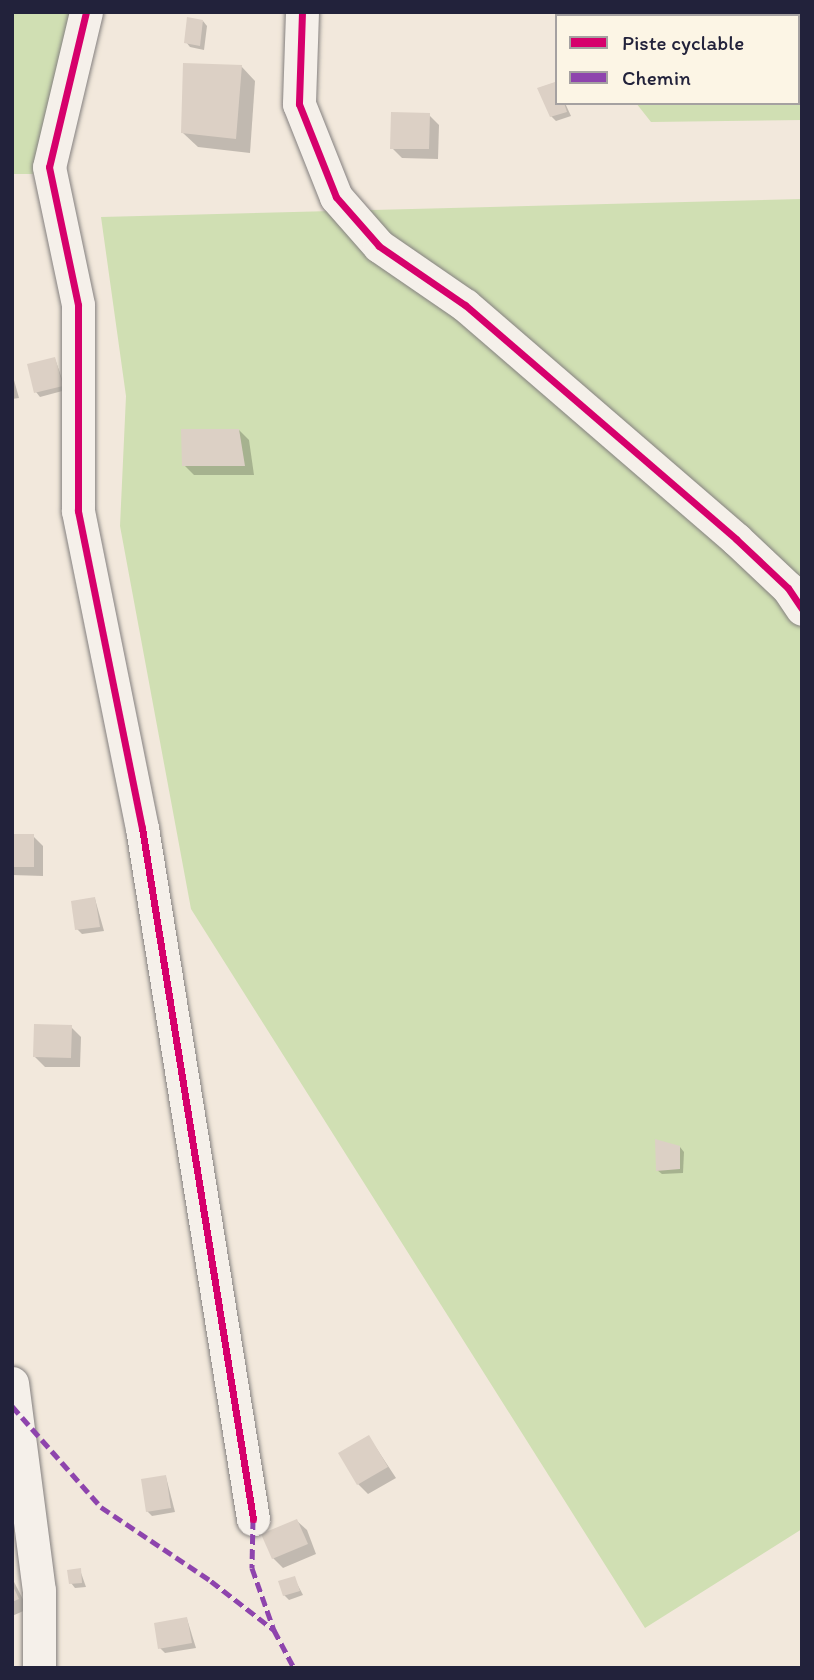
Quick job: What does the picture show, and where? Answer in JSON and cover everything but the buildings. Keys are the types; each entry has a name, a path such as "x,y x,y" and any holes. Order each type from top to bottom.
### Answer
{"street":[{"path":"86,12 49,167 78,305 78,511 142,828 253,1519"},
{"path":"302,12 299,104 336,197 379,246 464,305 707,514 788,588 802,609"},
{"path":"12,1383 39,1590 39,1668"}],"green space":[{"path":"12,12 72,12 33,174 12,174"},
{"path":"563,12 802,12 802,120 651,122 638,105 800,105 800,14"},
{"path":"802,199 802,1529 645,1628 191,909 120,526 126,396 101,217"}],"marked path":[{"path":"12,1406 101,1507 211,1581 274,1630"},
{"path":"253,1519 252,1568 274,1630 294,1668"}],"cycle path":[{"path":"86,12 49,167 78,305 78,511 142,828 253,1519"},
{"path":"302,12 299,104 336,197 379,246 465,305 736,539 788,588 802,609"}]}
